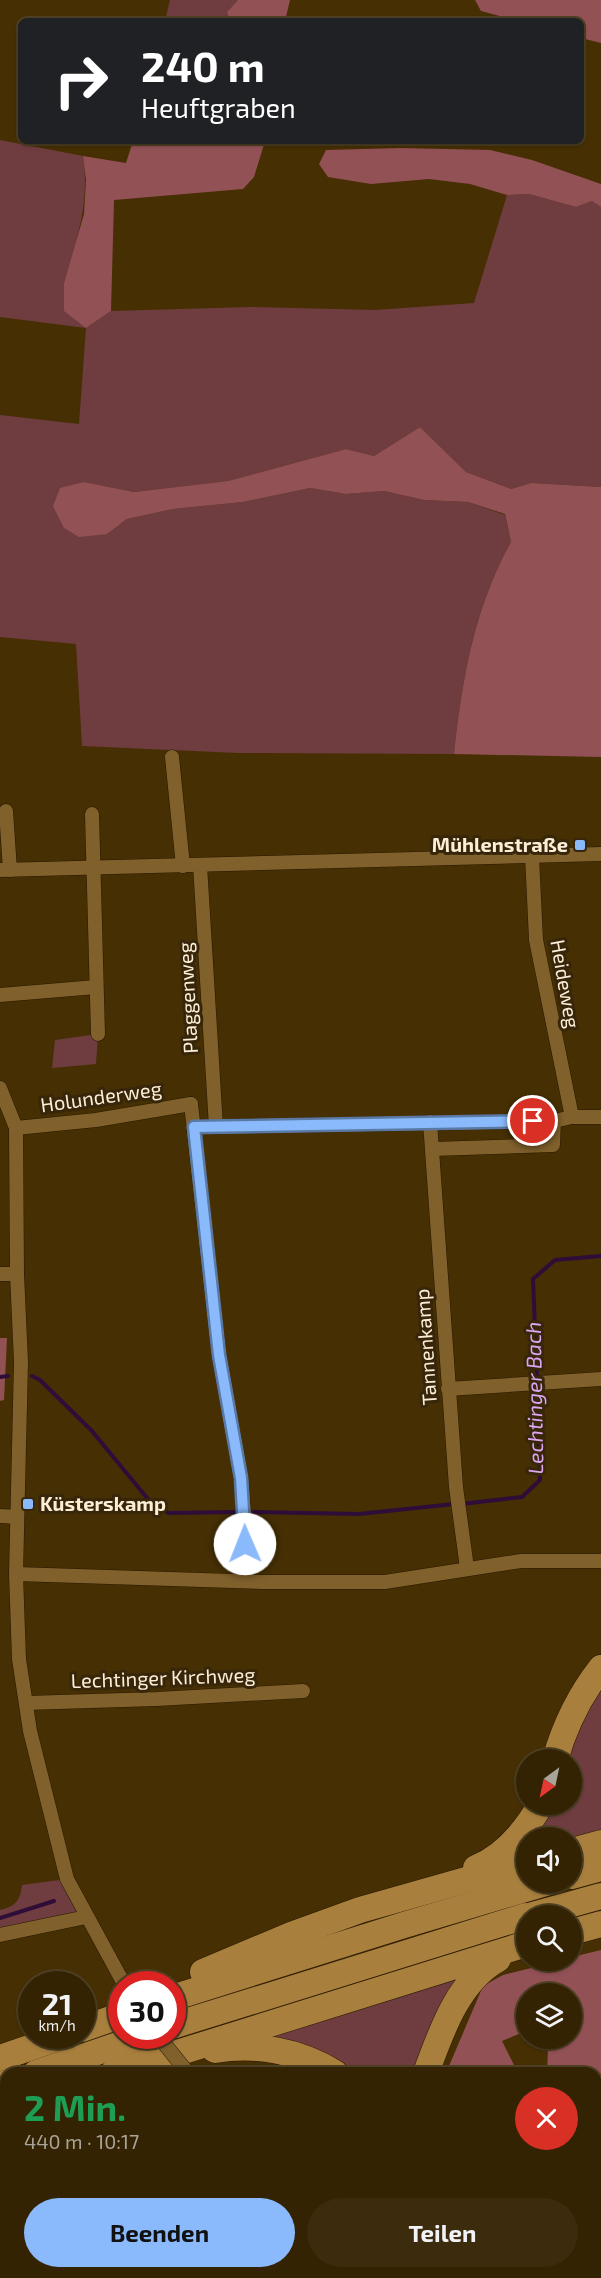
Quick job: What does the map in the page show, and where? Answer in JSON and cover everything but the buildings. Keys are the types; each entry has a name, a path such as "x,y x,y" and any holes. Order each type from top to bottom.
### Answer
{"highway":[{"path":"559,1749 571,1713 583,1690 601,1668"},
{"path":"453,1883 464,1873 500,1854 515,1841 533,1815"},
{"path":"582,1848 601,1843"},
{"path":"186,1979 291,1935 360,1910 516,1866"},
{"path":"582,1873 601,1868"},
{"path":"186,1994 516,1892"},
{"path":"568,1905 601,1896"},
{"path":"186,2022 516,1920"},
{"path":"582,1929 601,1924"},
{"path":"186,2039 516,1947"},
{"path":"428,2067 450,2015 468,1985 479,1971 516,1949"},
{"path":"162,2049 174,2059 245,2047 268,2049 305,2058 324,2067"},
{"path":"54,2067 108,2048"},
{"path":"0,2058 26,2049"},
{"path":"123,2067 154,2049"}],"street":[{"path":"172,757 183,866"},
{"path":"6,811 5,870 601,854"},
{"path":"92,814 98,1034"},
{"name":"Heideweg","path":"532,856 536,940 572,1116"},
{"name":"Plaggenweg","path":"200,865 216,1127"},
{"path":"0,995 96,987"},
{"path":"0,1088 16,1128 16,1274 21,1362 16,1574 19,1659 30,1731 67,1879 117,1971"},
{"name":"Holunderweg","path":"16,1128 96,1120 191,1104 194,1127"},
{"path":"243,1581 245,1525 241,1478 219,1355 194,1127 554,1121 572,1116 601,1117"},
{"path":"433,1149 553,1145 554,1121"},
{"name":"Tannenkamp","path":"430,1122 456,1486 467,1568"},
{"path":"0,1274 16,1274"},
{"path":"448,1389 601,1379"},
{"path":"0,1516 17,1517"},
{"path":"16,1574 243,1581 385,1582 521,1561 601,1561"},
{"name":"Lechtinger Kirchweg","path":"26,1703 157,1700 303,1691"},
{"path":"0,1935 86,1917"},
{"path":"162,2049 182,2067"}],"shaded area":[{"path":"170,0 238,0 227,12 228,18 166,18"},
{"path":"238,0 290,0 286,18 228,18 227,12"},
{"path":"475,0 601,0 601,43 584,39 584,18 508,18 481,11"},
{"path":"0,140 83,156 85,189 81,220 64,283 86,328 0,317"},
{"path":"132,144 264,144 254,177 243,189 114,200 111,311 86,328 64,311 64,283 84,214 86,180 83,156 126,163"},
{"path":"401,148 490,150 532,160 601,184 601,207 592,201 576,207 529,194 507,195 470,184 429,179 371,184 328,177 319,164 326,150"},
{"path":"529,194 576,207 592,201 601,207 601,487 531,483 511,489 466,472 420,427 374,456 346,449 228,481 134,492 84,482 107,534 127,519 173,509 243,502 310,488 346,494 384,491 424,500 468,502 505,515 511,542 498,567 479,618 461,699 454,754 238,753 82,746 76,644 0,637 0,415 79,424 86,328 111,311 251,307 375,310 474,303 507,195"},
{"path":"420,427 466,472 511,489 531,483 601,487 601,757 454,754 461,699 472,645 488,593 511,542 505,514 468,502 424,500 384,491 346,494 310,488 243,502 173,509 127,519 107,534 79,537 64,528 53,506 60,488 84,482 134,492 228,481 346,449 374,456"},
{"path":"98,1034 96,1064 52,1068 55,1040"},
{"path":"0,1338 7,1338 4,1400 0,1401"},
{"path":"601,1682 601,1834 582,1839 582,1827 535,1827 543,1815 582,1815 582,1749 569,1749"},
{"path":"67,1879 86,1917 0,1935 0,1910 16,1902 22,1885"},
{"path":"601,1950 601,2067 547,2067 548,2049 582,2049 582,1983 516,1983 516,2035 502,2041 515,2067 449,2067 483,1986 503,1975 519,1971 582,1971 582,1955"},
{"path":"475,1967 423,2067 326,2067 245,2041"}],"waterway":[{"name":"Lechtinger Bach","path":"537,1380 533,1279 555,1260 601,1256"},
{"name":"Lechtinger Bach","path":"0,1377 8,1376"},
{"name":"Lechtinger Bach","path":"32,1376 40,1380 92,1431 152,1504 169,1513 238,1512"},
{"name":"Lechtinger Bach","path":"461,1504 522,1497 540,1480 537,1387"},
{"name":"Lechtinger Bach","path":"254,1512 359,1514 454,1504"},
{"path":"0,1918 54,1901"}],"place":[{"name":"Mühlenstraße","path":"580,845"},
{"name":"Küsterskamp","path":"28,1504"}],"route":[{"path":"245,1544 241,1478 219,1355 194,1127 533,1121"}]}
